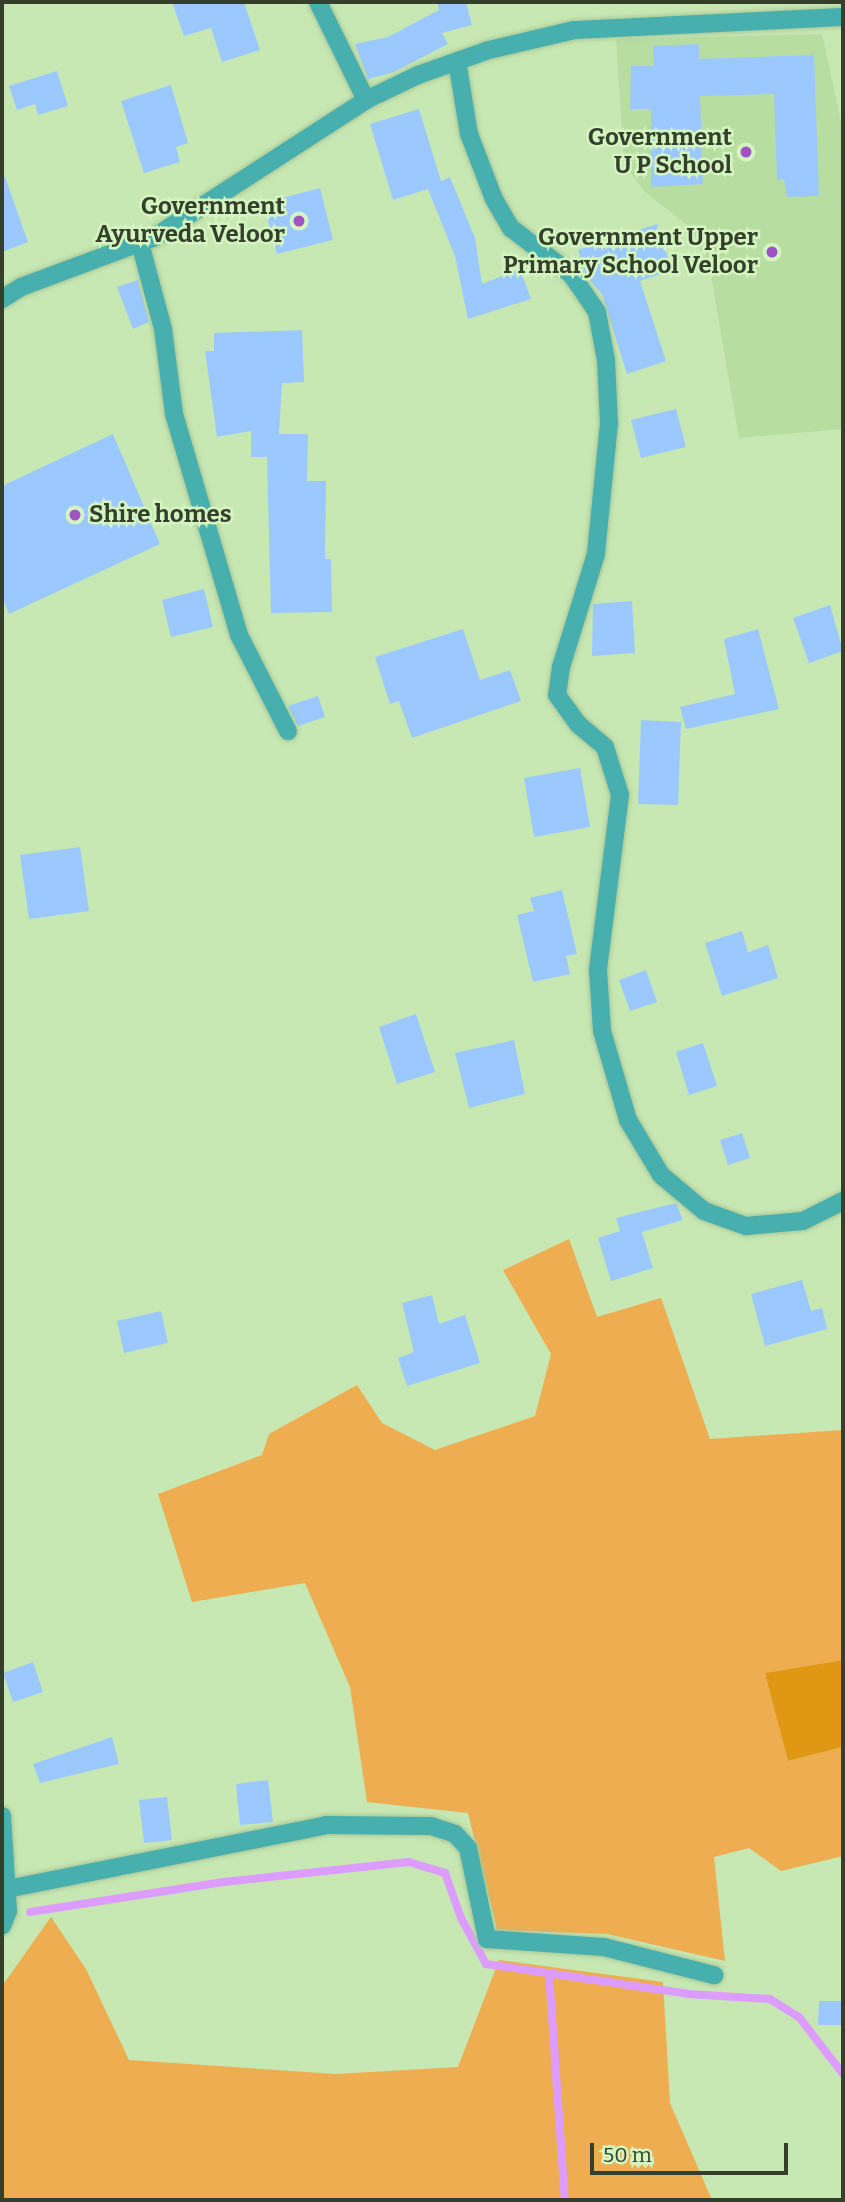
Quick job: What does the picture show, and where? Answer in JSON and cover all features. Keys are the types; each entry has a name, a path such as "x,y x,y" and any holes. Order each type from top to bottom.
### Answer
{"street":[{"path":"318,2 366,100"},
{"path":"2,299 21,287 140,243 366,100 457,61 575,30 843,17"},
{"path":"457,61 469,134 494,199 511,228 571,274 597,312 606,360 609,423 596,554 561,667 557,695 579,725 606,747 620,795 598,970 602,1031 628,1120 661,1175 704,1212 746,1226 803,1221 843,1200"},
{"path":"140,243 163,328 174,414 239,635 288,731"},
{"path":"2,1816 8,1912 2,1926"},
{"path":"7,1889 326,1825 431,1826 455,1834 468,1847 487,1939 604,1947 713,1975"}],"shaded area":[{"name":"Government Upper Primary School Veloor","path":"822,34 843,131 843,429 739,438 711,276 691,228 645,192 624,164 616,39"},
{"path":"569,1239 597,1317 661,1298 710,1439 843,1430 843,1660 766,1673 788,1761 843,1747 843,1856 781,1871 749,1848 714,1857 725,1961 607,1934 497,1930 468,1813 367,1802 350,1687 305,1583 192,1602 158,1494 262,1455 269,1434 357,1385 382,1423 435,1450 535,1416 551,1354 503,1270"},
{"path":"843,1660 843,1747 788,1761 765,1673"},
{"path":"51,1917 86,1969 129,2060 336,2074 458,2067 499,1960 663,1982 670,2103 712,2200 2,2200 2,1986"}],"building":[{"path":"172,2 244,2 260,50 222,62 211,28 184,36"},
{"path":"437,2 466,2 472,25 442,33 448,44 394,72 368,79 355,44 388,37 439,10"},
{"path":"699,44 699,59 814,55 819,196 787,197 784,179 777,180 774,94 700,96 703,184 651,187 651,109 630,109 631,66 654,66 653,46"},
{"path":"57,71 68,106 38,115 35,104 17,110 9,86"},
{"path":"171,85 188,143 176,147 180,162 144,173 121,101"},
{"path":"419,109 441,181 450,177 475,238 482,284 520,269 531,299 468,319 455,256 428,189 393,200 370,124"},
{"path":"5,177 28,242 2,252 2,178"},
{"name":"Government Ayurveda Veloor","path":"320,188 333,240 277,254 263,203"},
{"path":"657,224 672,270 640,281 666,361 627,374 602,294 586,276 578,250"},
{"path":"138,280 149,322 133,329 117,287"},
{"path":"302,330 304,382 282,383 279,434 308,434 307,481 326,481 325,559 331,559 332,612 271,613 267,457 251,457 251,431 217,437 205,351 214,351 214,333"},
{"path":"676,409 686,447 641,458 631,420"},
{"name":"Shire homes","path":"113,434 160,544 9,614 2,597 2,486"},
{"path":"204,589 213,627 171,637 162,600"},
{"path":"632,601 635,653 592,656 593,604"},
{"path":"830,605 843,651 809,663 793,618"},
{"path":"463,629 480,680 510,670 521,701 412,738 399,701 390,704 375,657"},
{"path":"758,629 779,709 686,729 680,707 735,694 724,639"},
{"path":"318,696 325,717 298,726 288,706"},
{"path":"641,720 681,722 678,805 638,804"},
{"path":"580,768 590,827 534,837 524,778"},
{"path":"80,847 89,911 29,919 20,855"},
{"path":"562,890 577,954 566,956 570,974 533,982 517,915 534,911 530,898"},
{"path":"742,931 748,952 768,945 778,978 722,996 705,943"},
{"path":"646,970 657,1002 630,1011 619,980"},
{"path":"416,1014 435,1072 397,1084 379,1027"},
{"path":"514,1040 525,1094 469,1108 455,1053"},
{"path":"703,1043 717,1086 689,1095 676,1052"},
{"path":"742,1133 750,1158 728,1165 720,1140"},
{"path":"676,1203 683,1220 642,1232 653,1268 611,1281 598,1238 620,1231 616,1218"},
{"path":"802,1280 811,1311 822,1308 827,1329 765,1346 751,1294"},
{"path":"432,1295 439,1324 465,1315 480,1363 407,1386 398,1358 414,1352 402,1303"},
{"path":"161,1311 168,1343 124,1353 117,1321"},
{"path":"33,1662 43,1692 13,1702 3,1673"},
{"path":"112,1737 119,1764 40,1783 33,1764"},
{"path":"268,1780 273,1822 240,1825 236,1784"},
{"path":"167,1797 172,1840 144,1843 139,1800"},
{"path":"819,2001 843,2001 843,2025 818,2025"}],"waterway":[{"path":"30,1912 224,1882 409,1862 445,1873 461,1918 486,1964 688,1994 770,1999 799,2017 843,2074"},
{"path":"549,1974 565,2200"}],"place":[{"name":"Government U P School","path":"746,152"},
{"name":"Government Ayurveda Veloor","path":"299,221"},
{"name":"Government Upper Primary School Veloor","path":"772,252"},
{"name":"Shire homes","path":"75,515"}]}
